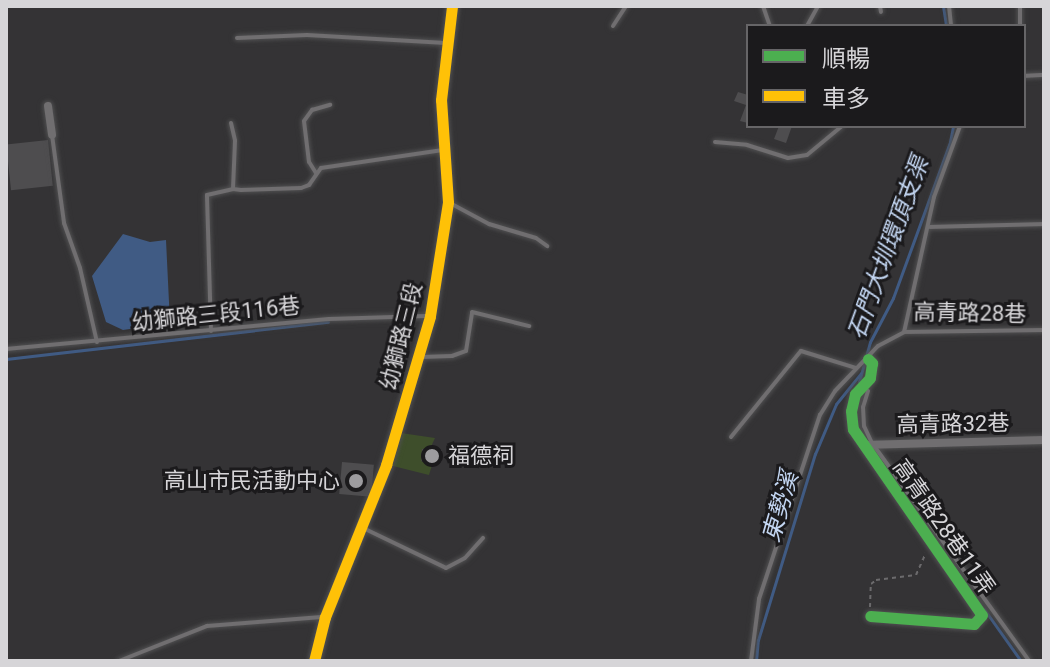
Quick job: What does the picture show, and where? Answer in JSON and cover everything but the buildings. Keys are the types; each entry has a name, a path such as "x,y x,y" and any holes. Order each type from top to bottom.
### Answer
{"street":[{"name":"幼獅路三段","path":"314,661 325,617 363,528 421,357 430,316 448,202 441,100 452,6"},
{"path":"48,106 52,135"},
{"name":"高青路28巷11弄","path":"868,359 872,363 870,378 855,394 851,411 853,429 867,444 933,547 982,615 974,624 870,616"},
{"name":"高青路32巷","path":"867,444 1044,440"}],"lane":[{"path":"613,26 626,6"},
{"path":"808,24 818,6"},
{"path":"237,38 307,35 449,43"},
{"path":"316,173 309,162 304,121 312,110 330,105"},
{"path":"231,123 235,141 233,189"},
{"path":"715,142 747,145 788,158 807,155 840,128"},
{"name":"高青路28巷","path":"959,128 934,197 930,227 904,332 1044,330"},
{"path":"52,135 64,223 80,268 97,342"},
{"path":"211,331 207,195 233,189 301,188 309,185 321,168 446,150"},
{"path":"448,202 489,224 536,238 547,246"},
{"path":"930,227 1044,224"},
{"path":"421,357 452,356 466,351 472,312 529,326"},
{"name":"幼獅路三段116巷","path":"6,349 329,319 430,316"},
{"path":"751,661 759,599 820,415 835,391 878,346 904,332"},
{"path":"731,437 801,351 856,368"},
{"path":"868,391 863,407 867,444 1029,661"},
{"path":"363,528 446,568 465,558 483,538"},
{"path":"119,661 207,626 325,617"}],"path":[{"path":"870,616 871,584 876,580 916,575 927,551 933,547"}],"green space":[{"path":"401,433 435,438 430,449 422,449 422,462 433,462 429,475 393,466"}],"water":[{"path":"123,234 150,242 166,240 170,323 123,330 106,322 92,276"}],"waterway":[{"name":"石門大圳環頂支渠","path":"943,6 946,24"},
{"name":"石門大圳環頂支渠","path":"859,382 870,342 893,298 953,128"},
{"path":"6,359 328,322"},
{"name":"東勢溪","path":"756,661 758,640 815,454 836,404 861,373"},
{"name":"石門大圳環頂支渠","path":"984,609 1021,661"}],"traffic: fast":[{"path":"868,359 872,363 870,378 855,394 851,411 853,429 982,615 974,624 870,616"}],"traffic: slow":[{"path":"314,661 325,617 386,465 430,316 448,202 441,100 452,6"}],"place":[{"name":"福德祠","path":"432,456"},
{"name":"高山市民活動中心","path":"356,481"}]}
